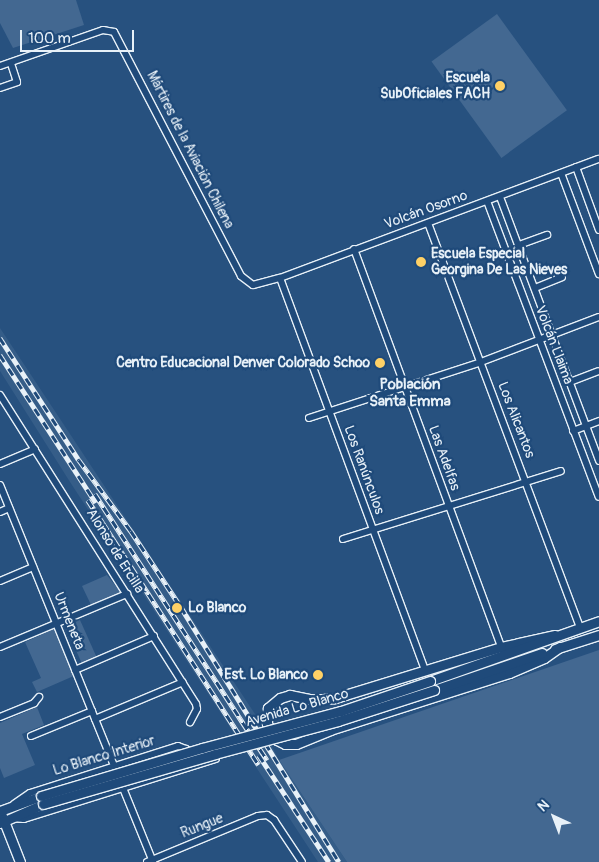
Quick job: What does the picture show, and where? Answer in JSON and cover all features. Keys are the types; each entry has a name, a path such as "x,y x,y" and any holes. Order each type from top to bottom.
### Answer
{"main road":[{"name":"Avenida Lo Blanco","path":"4,820 42,800 202,748 332,713 430,681 555,635 599,621"},
{"path":"555,635 501,647 335,698 314,700 290,695 280,698 268,708 267,724 277,740 286,744 296,744 330,730 509,673 544,658 560,648"},
{"name":"Avenida Lo Blanco","path":"0,811 13,805 42,800 338,721 599,635"},
{"path":"0,811 20,862"}],"street":[{"name":"Mártires de la Aviación Chilena","path":"0,66 103,30 114,32 241,276 249,284 260,285"},
{"path":"0,88 17,82 11,62"},
{"name":"Volcán Osorno","path":"260,285 599,159"},
{"path":"576,168 596,214 599,230"},
{"path":"561,173 597,263 599,274"},
{"name":"Volcán Llaima","path":"500,197 599,461"},
{"name":"Volcán Llaima","path":"487,201 599,497"},
{"name":"Los Alicantos","path":"428,223 580,627"},
{"path":"519,245 547,234"},
{"name":"Las Adelfas","path":"354,249 501,647"},
{"path":"535,288 562,277"},
{"name":"Los Ranúnculos","path":"280,278 425,671"},
{"path":"309,418 481,362 599,318"},
{"path":"570,382 598,371"},
{"name":"Alonso de Ercilla","path":"0,395 197,706 190,722"},
{"path":"573,431 599,421"},
{"path":"0,464 35,448"},
{"path":"344,538 525,480 561,471"},
{"name":"Urmeneta","path":"0,485 114,766"},
{"path":"0,512 9,508"},
{"path":"0,581 34,567"},
{"path":"0,647 127,594"},
{"path":"75,670 154,636"},
{"path":"95,719 183,682"},
{"path":"0,717 32,704 39,697"},
{"path":"31,736 92,711"},
{"name":"Lo Blanco Interior","path":"13,805 30,793 178,746 189,752 192,760 190,767"},
{"path":"4,820 24,819 216,759"},
{"path":"123,788 151,861"},
{"name":"Rungue","path":"151,861 258,816 267,815 274,820 302,862"}],"shaded area":[{"path":"0,0 76,0 84,25 13,48 0,23"},
{"name":"Escuela SubOficiales FACH","path":"497,14 567,110 501,158 431,62"},
{"path":"0,328 257,717 279,760 347,862 318,862 70,482 0,371"},
{"path":"107,575 122,594 92,607 82,586"},
{"path":"80,620 98,661 84,668 65,627"},
{"path":"56,628 76,675 37,692 32,682 41,678 25,642"},
{"path":"599,650 599,862 347,862 279,760"},
{"path":"37,707 44,725 22,734 35,765 4,778 0,768 0,723"}],"railway":[{"path":"0,338 79,460 131,531 181,607 339,862"},
{"path":"0,355 96,503"},
{"path":"95,494 267,760"},
{"path":"88,500 259,765"},
{"path":"259,755 329,862"}],"place":[{"name":"Escuela SubOficiales FACH","path":"500,86"},
{"name":"Escuela Especial Georgina De Las Nieves","path":"421,262"},
{"name":"Centro Educacional Denver Colorado Schoo","path":"380,363"},
{"name":"Lo Blanco","path":"177,608"},
{"name":"Est. Lo Blanco","path":"318,675"}],"district":[{"name":"Población Santa Emma","path":"410,392"}]}
